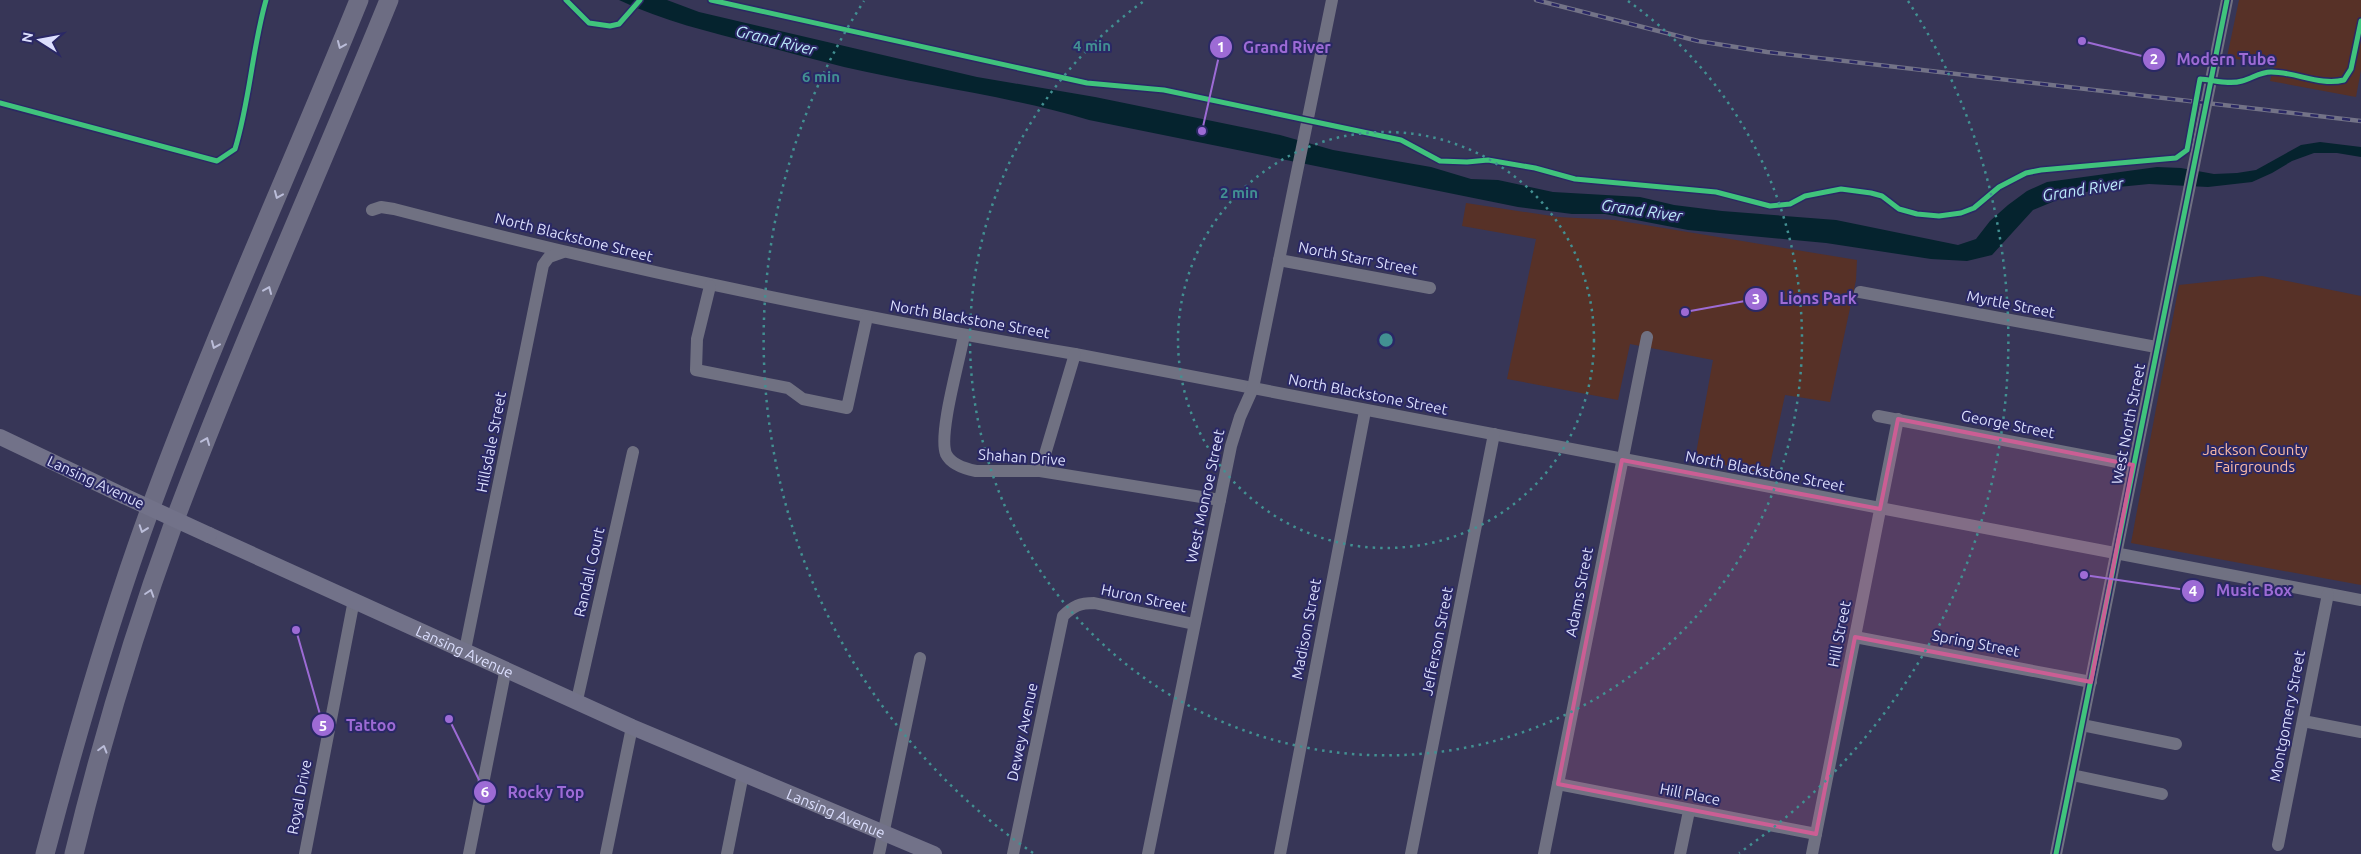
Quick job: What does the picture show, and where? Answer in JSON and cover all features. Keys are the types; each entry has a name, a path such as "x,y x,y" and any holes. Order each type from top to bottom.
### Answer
{"highway":[{"path":"46,854 92,689 152,504 193,397 359,0"},
{"path":"74,854 134,644 176,518 219,407 389,0"},
{"path":"80,854 90,796"}],"main road":[{"name":"Lansing Avenue","path":"0,437 208,535 577,700 632,727 934,854"}],"street":[{"name":"West Monroe Street","path":"1148,854 1231,446 1240,416 1253,388 1332,0"},
{"name":"West North Street","path":"2056,854 2227,0"},
{"name":"North Blackstone Street","path":"372,210 381,207 394,209 563,252 710,286 866,317 1075,354 2361,600"},
{"name":"Hillsdale Street","path":"465,650 543,265 550,257 563,252"},
{"name":"North Starr Street","path":"1279,260 1430,288"},
{"path":"710,286 697,339 696,370 788,388 803,399 846,408 866,317"},
{"name":"Myrtle Street","path":"1860,292 2156,347"},
{"name":"Shahan Drive","path":"964,335 945,428 946,454 959,465 976,470 1040,471 1220,500"},
{"name":"Adams Street","path":"1544,854 1646,337"},
{"path":"1040,471 1075,354"},
{"name":"Madison Street","path":"1280,854 1365,411"},
{"name":"George Street","path":"1878,416 2133,465"},
{"name":"Hill Street","path":"1812,854 1898,419"},
{"name":"Jefferson Street","path":"1412,854 1494,434"},
{"name":"Randall Court","path":"577,700 633,452"},
{"name":"Montgomery Street","path":"2278,845 2328,594"},
{"name":"Royal Drive","path":"305,854 354,600"},
{"name":"Huron Street","path":"1063,616 1072,607 1082,603 1094,603 1194,624"},
{"name":"Dewey Avenue","path":"1014,854 1063,616"},
{"name":"Spring Street","path":"1855,637 2091,682"},
{"path":"879,854 920,658"},
{"path":"468,854 506,668"},
{"path":"2303,721 2361,732"},
{"path":"2082,725 2176,744"},
{"path":"606,854 632,727"},
{"path":"727,854 743,774"},
{"path":"2072,776 2162,794"},
{"name":"Hill Place","path":"1558,784 1816,834"},
{"path":"1680,854 1689,810"}],"highlighted area":[{"path":"1898,419 2133,465 2091,682 1855,637 1816,834 1558,784 1622,460 1880,509"}],"green space":[{"path":"2239,0 2361,0 2361,70 2356,97 2270,81 2274,67 2227,57"},
{"path":"1466,203 1558,217 1615,220 1857,260 1856,280 1830,402 1785,395 1768,474 1695,459 1713,360 1630,344 1618,400 1507,379 1536,239 1462,226"},
{"name":"Jackson County Fairgrounds","path":"2262,276 2361,296 2361,585 2131,543 2179,285"}],"water":[{"name":"Grand River","path":"619,0 667,0 699,12 977,77 1095,97 1280,135 1333,150 1431,167 1471,179 1498,180 1553,192 1640,197 1674,205 1722,211 1836,220 1958,245 1976,239 1990,221 2008,205 2027,191 2047,182 2157,167 2181,168 2214,174 2237,173 2256,170 2301,145 2320,142 2361,147 2361,157 2337,153 2314,153 2292,161 2252,182 2208,187 2149,184 2098,189 2062,198 2033,210 1992,255 1967,261 1931,259 1826,243 1688,230 1605,214 1572,214 1518,207 1089,120 1028,104 844,67 687,25 652,14"}],"railway":[{"path":"1536,0 1698,41 1767,52 2361,121"}],"cycle path":[{"path":"0,103 217,161 235,149 266,0"},
{"path":"566,0 589,23 610,26 619,24 640,0"},
{"path":"711,0 1087,83 1164,90 1401,140 1440,161 1467,162 1488,160 1535,168 1575,179 1716,192 1770,206 1790,204 1805,196 1841,189 1882,196 1899,209 1917,214 1939,216 1961,213 1974,208 1999,187 2026,173 2176,158 2187,150 2200,79 2237,82 2271,72 2326,81 2344,80 2351,69 2361,21"},
{"path":"2056,854 2227,0"}],"place":[{"name":"Modern Tube","path":"2082,41"},
{"name":"Grand River","path":"1202,131"},
{"name":"Lions Park","path":"1685,312"},
{"name":"Music Box","path":"2084,575"},
{"name":"Tattoo","path":"296,630"},
{"name":"Rocky Top","path":"449,719"}]}
